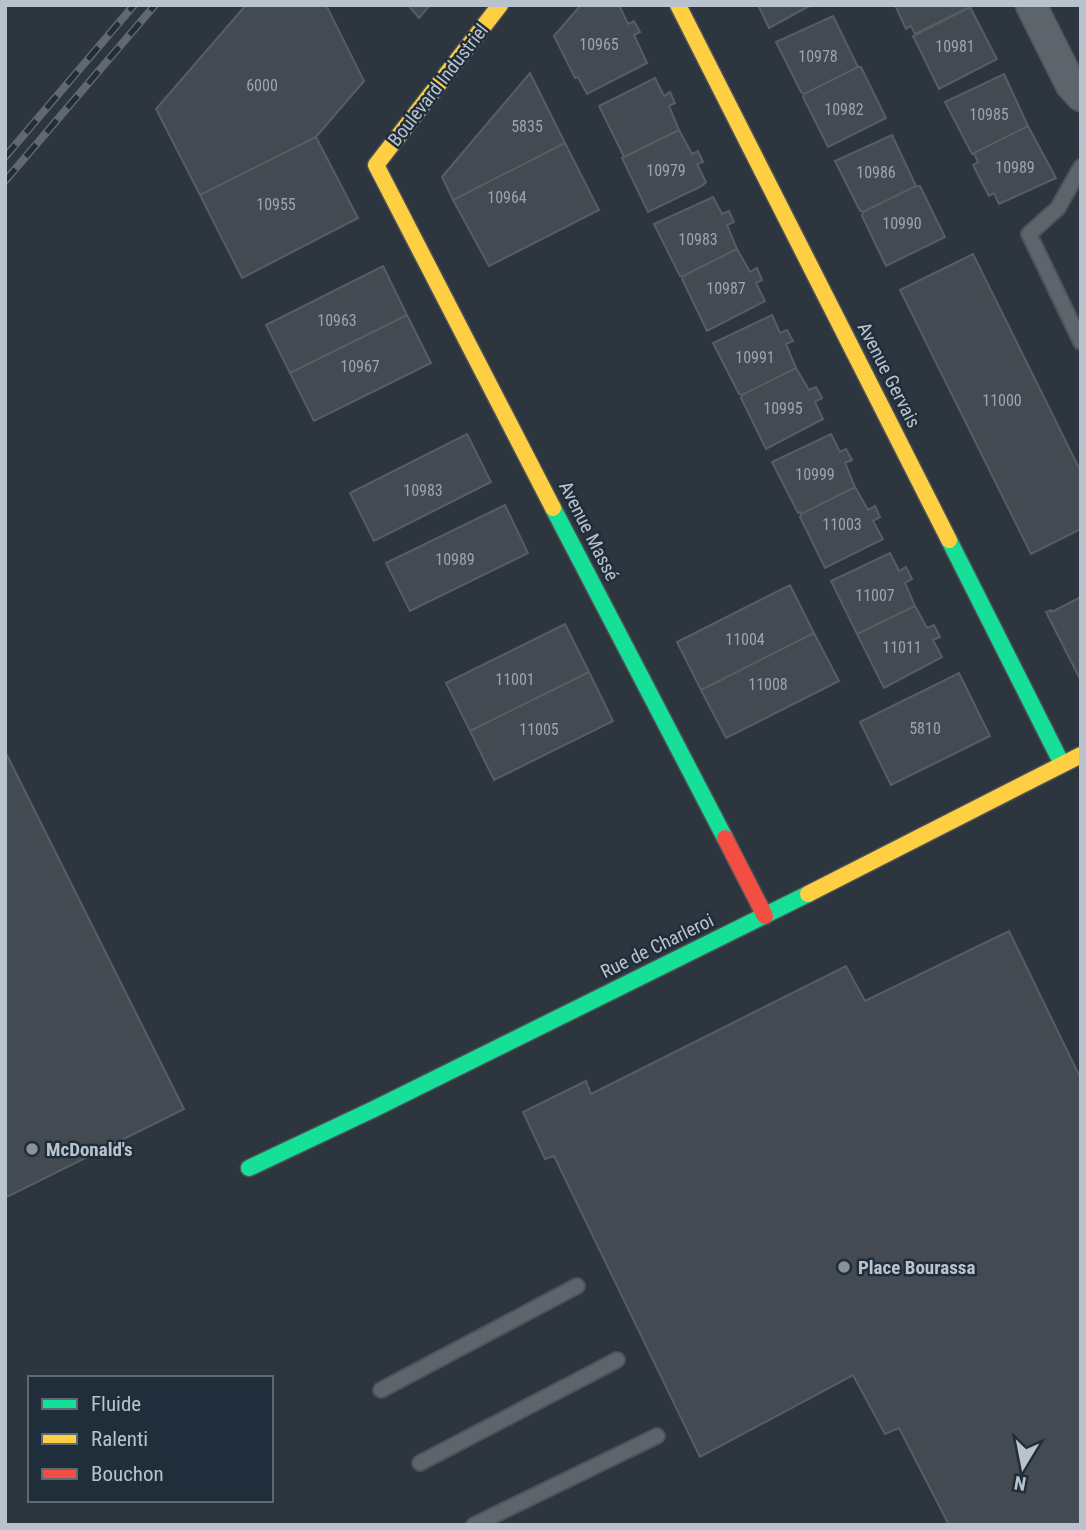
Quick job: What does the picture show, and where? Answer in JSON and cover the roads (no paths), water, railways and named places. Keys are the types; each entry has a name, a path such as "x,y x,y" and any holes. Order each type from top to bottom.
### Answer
{"street":[{"name":"Boulevard Industriel","path":"376,165 500,5"},
{"name":"Avenue Gervais","path":"678,5 1062,764"},
{"path":"1031,5 1071,85 1081,96"},
{"name":"Avenue Massé","path":"376,165 765,916"},
{"name":"Rue de Charleroi","path":"249,1168 765,916 1081,755"}],"lane":[{"path":"1081,167 1058,208 1029,234 1081,342"},
{"path":"381,1390 577,1286"},
{"path":"420,1463 617,1360"},
{"path":"474,1525 657,1436"}],"railway":[{"path":"5,157 134,5"},
{"path":"5,181 155,5"}],"place":[{"name":"McDonald's","path":"32,1149"},
{"name":"Place Bourassa","path":"844,1267"}]}
